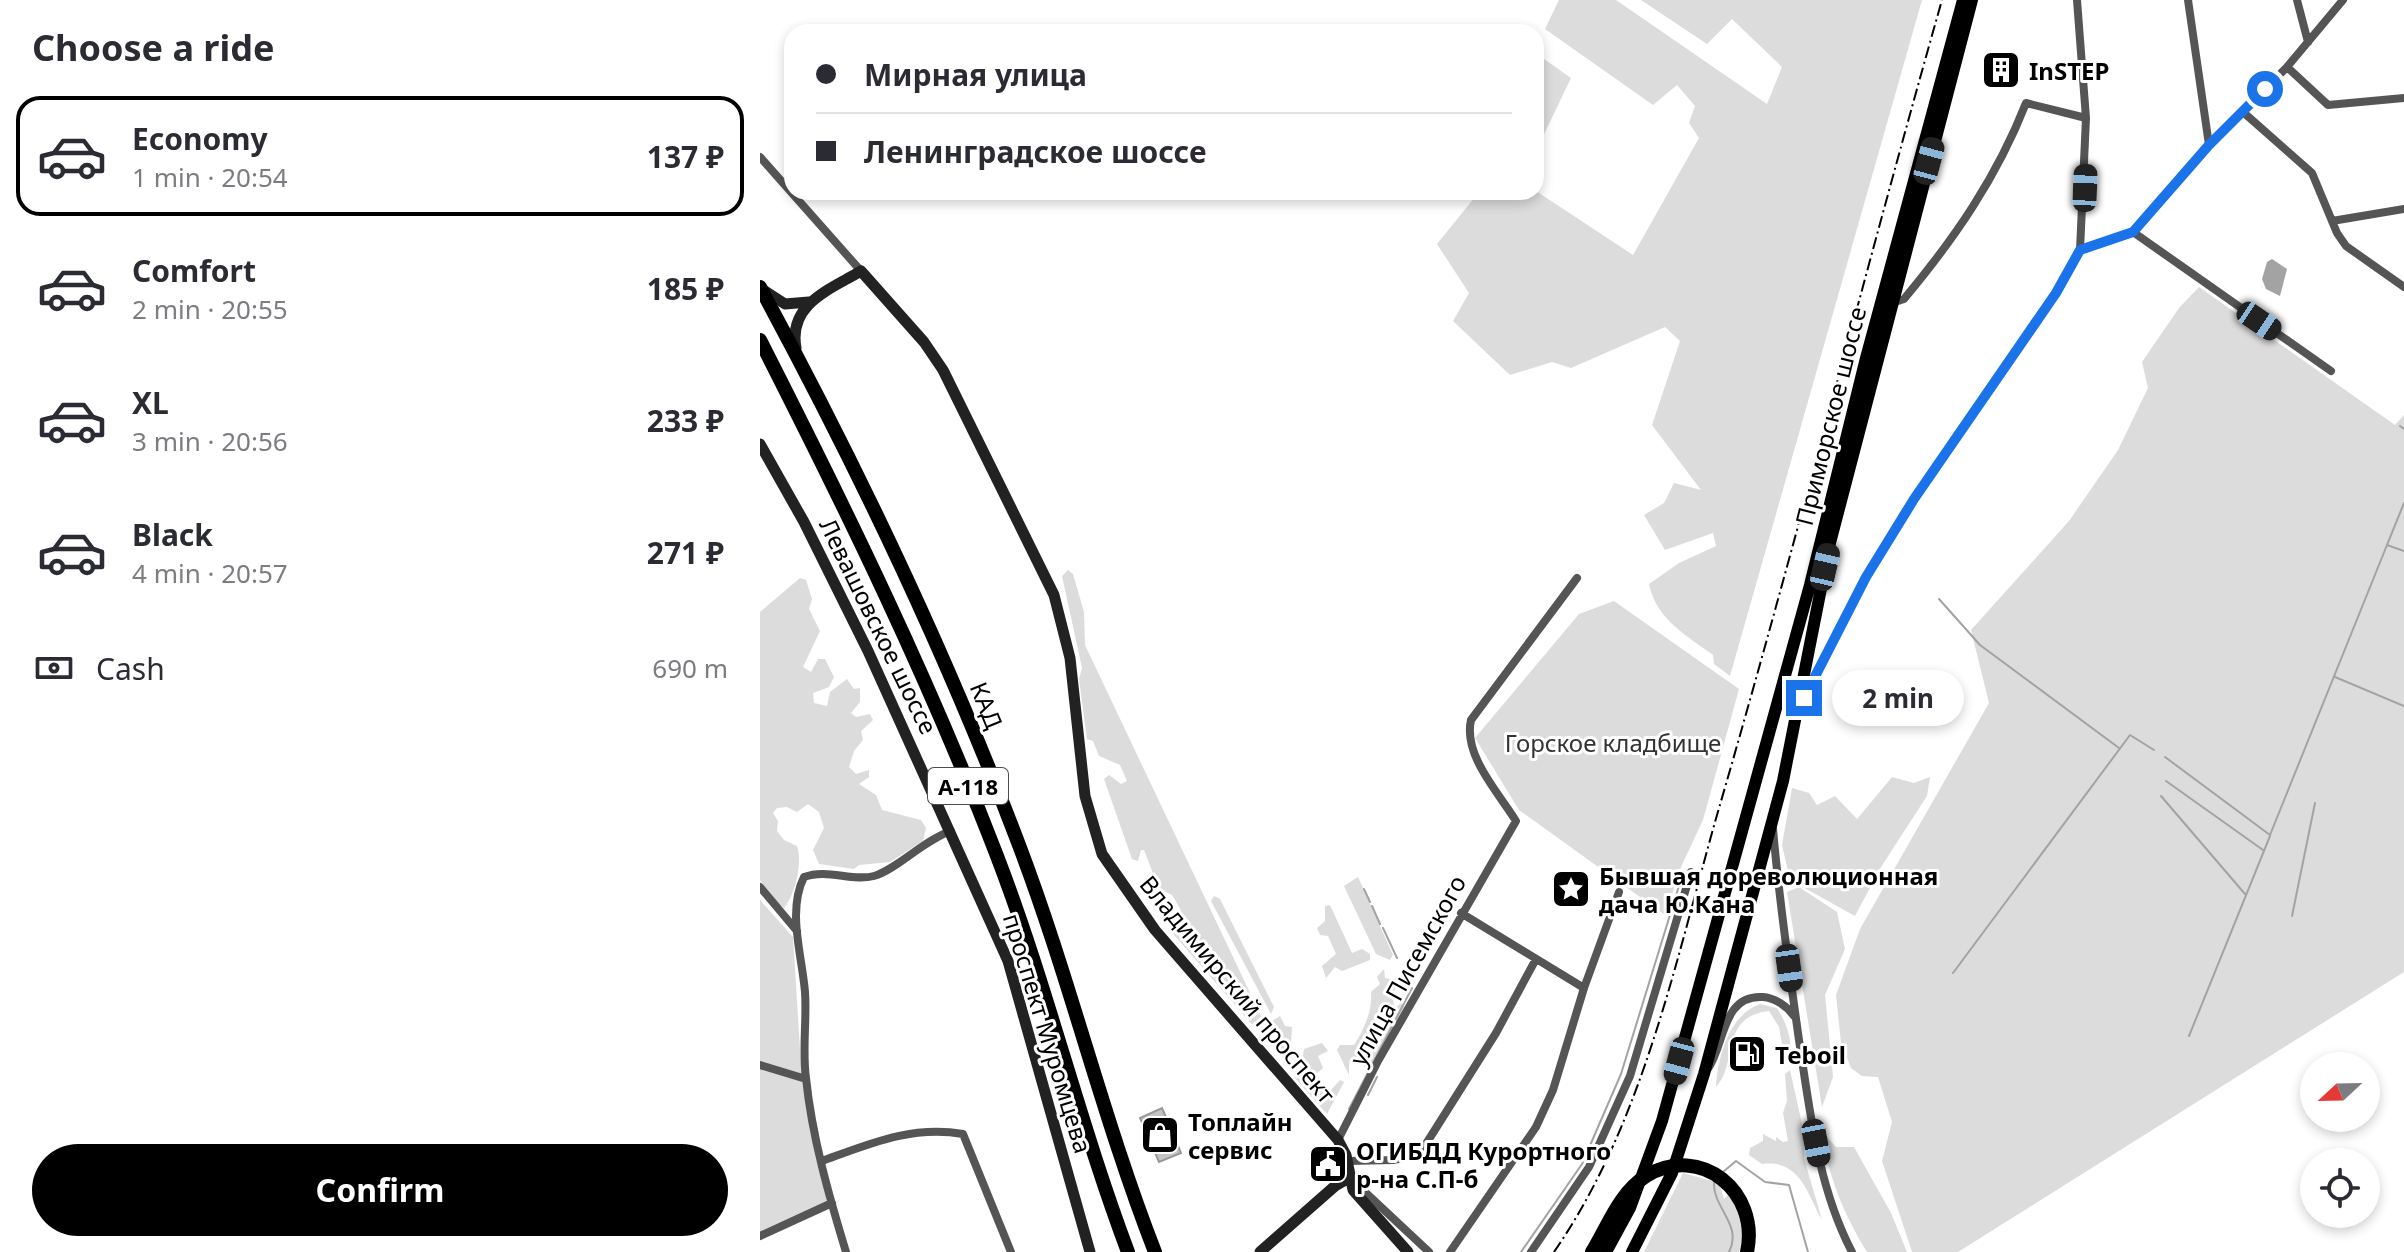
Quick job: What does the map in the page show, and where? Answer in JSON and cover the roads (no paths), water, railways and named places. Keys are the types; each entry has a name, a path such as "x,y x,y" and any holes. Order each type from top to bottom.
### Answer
{"highway":[{"name":"КАД","path":"760,286 907,574 982,752 1046,920 1155,1252"},
{"name":"КАД","path":"760,340 883,585 996,855 1050,1008 1128,1252"},
{"path":"1592,1252 1627,1193 1653,1172 1689,1166 1728,1184 1740,1196 1750,1230 1747,1252"}],"main road":[{"name":"Приморское шоссе","path":"1606,1252 1630,1208 1658,1133 1759,771 1963,0"},
{"name":"Приморское шоссе","path":"1632,1252 1672,1173 1704,1074 1783,781 1794,710 1830,543 1972,0"},
{"path":"798,356 795,323 809,302 861,271"},
{"name":"Владимирский проспект","path":"861,271 924,342 943,370 1054,595 1070,658 1085,796 1102,854 1155,930 1338,1140 1348,1161 1349,1178"},
{"path":"760,286 778,302 809,302"},
{"name":"Левашовское шоссе","path":"760,444 842,597 952,830"},
{"path":"1759,771 1765,766 1776,766 1783,781"},
{"name":"проспект Муромцева","path":"952,830 1008,961 1090,1252"},
{"path":"1260,1252 1335,1186 1349,1178 1353,1190 1408,1252"}],"street":[{"path":"1794,710 1906,512 2056,293 2080,250 2086,118 2077,0"},
{"path":"2188,0 2209,145"},
{"path":"2297,0 2308,42"},
{"path":"2080,250 2133,232 2209,145 2287,67 2343,0"},
{"path":"2287,67 2328,105 2404,98"},
{"path":"1891,302 1904,299 1975,208 2011,140 2026,103 2086,118"},
{"path":"2243,112 2312,173 2346,246 2404,287"},
{"name":"Владимирский проспект","path":"760,157 784,184"},
{"name":"Владимирский проспект","path":"798,200 861,271"},
{"path":"2332,221 2404,209"},
{"path":"2133,232 2331,371"},
{"name":"улица Писемского","path":"1338,1140 1461,913 1516,821 1474,753 1468,735 1471,720 1577,578"},
{"path":"1772,820 1796,1020 1824,1184 1852,1252"},
{"path":"846,1252 822,1161 806,1079 805,994 798,932 799,887 804,877 817,872 876,875 927,841 952,830"},
{"path":"1531,1252 1589,1167 1630,1076 1691,872"},
{"path":"760,887 798,932"},
{"path":"1450,1252 1536,1127 1553,1090 1584,988 1619,892"},
{"path":"1461,913 1584,988"},
{"path":"1348,1161 1419,1155 1496,1033 1536,959"},
{"path":"1704,1074 1716,1059 1728,1016 1745,1000 1768,997 1784,1005 1796,1020"},
{"path":"760,1065 806,1079"},
{"path":"822,1161 898,1133 963,1134 1011,1252"},
{"path":"1349,1178 1429,1252"},
{"path":"760,1236 832,1203"}],"waterway":[{"path":"2400,426 2404,429"},
{"path":"2404,503 2387,545 2404,551"},
{"path":"2165,757 2270,835 2387,545"},
{"path":"1939,599 1980,645 2119,748"},
{"path":"2335,677 2404,706"},
{"path":"1953,973 2130,735 2154,750"},
{"path":"2166,781 2263,850"},
{"path":"2161,796 2245,894"},
{"path":"2292,916 2315,803"},
{"path":"2189,1036 2270,836"},
{"path":"1521,1252 1582,1164 1621,1074 1682,876"},
{"path":"1364,889 1370,902"},
{"path":"1372,906 1380,924"},
{"path":"1383,928 1397,958"},
{"path":"1349,1109 1412,988"},
{"path":"1368,1095 1377,1077"},
{"path":"1723,1172 1736,1161 1765,1182 1789,1185 1808,1252"},
{"path":"1714,1183 1732,1233 1729,1252"}],"railway":[{"path":"1554,1252 1585,1202 1611,1150 1653,1041 1775,611 1942,0"}],"place":[{"name":"InSTEP","path":"2001,70"},
{"name":"Бывшая дореволюционная дача Ю.Кана","path":"1571,889"},
{"name":"Teboil","path":"1747,1054"},
{"name":"Топлайн сервис","path":"1160,1135"},
{"name":"ОГИБДД Курортного р-на С.П-б","path":"1328,1164"}],"park label":[{"name":"Горское кладбище","path":"1613,742"}]}
